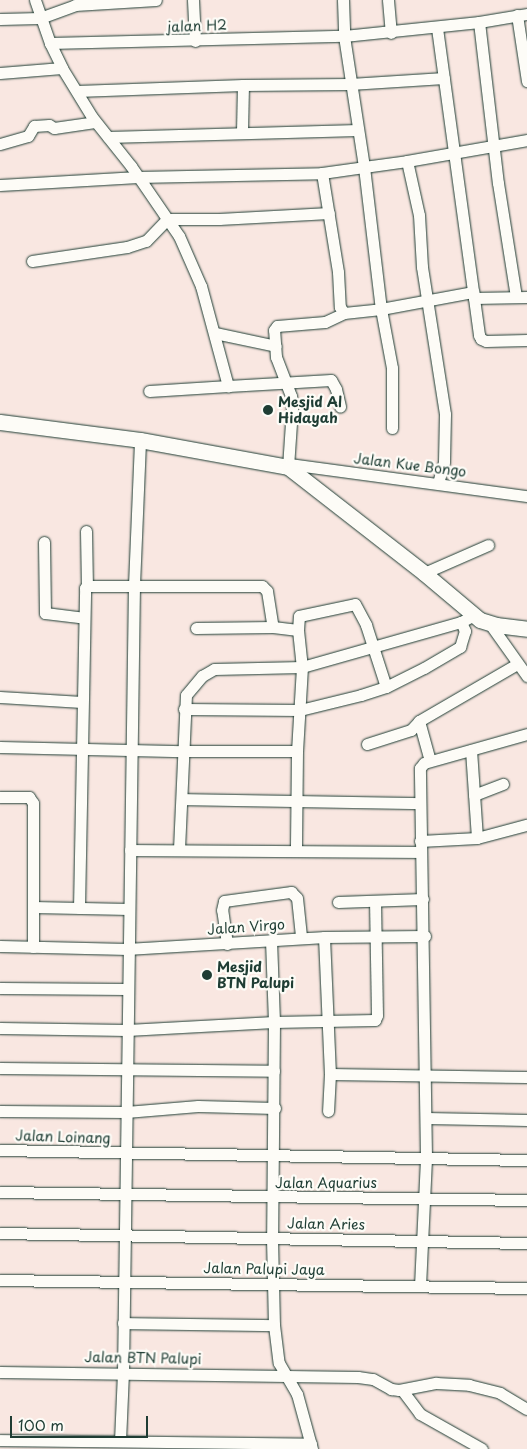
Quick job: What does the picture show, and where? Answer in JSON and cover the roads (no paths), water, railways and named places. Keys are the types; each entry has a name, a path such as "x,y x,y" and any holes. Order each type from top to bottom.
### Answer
{"main road":[{"path":"0,422 140,440 289,466 424,572 467,618 490,624 527,629"}],"street":[{"path":"36,0 40,18 62,68 95,122 138,177 167,219 192,262 215,333 228,386"},
{"path":"0,19 40,18 74,2 156,0"},
{"path":"193,0 195,41"},
{"path":"343,0 344,36 350,84 364,167 381,309 392,368 392,428"},
{"path":"388,0 391,33"},
{"path":"522,14 527,80"},
{"name":"jalan H2","path":"50,43 344,36 437,28 522,14"},
{"path":"289,466 292,409 291,396 276,357 274,330 280,324 325,322 344,313 381,309 428,300 473,295 522,297 493,147 479,22"},
{"path":"437,28 469,249 473,295 481,339 527,340"},
{"path":"0,73 62,68"},
{"path":"77,92 243,85 350,84 444,78"},
{"path":"242,132 243,85"},
{"path":"0,144 28,136 34,126 48,125 54,128 95,122"},
{"path":"108,137 358,130"},
{"path":"0,185 138,177 322,173 454,154 527,140"},
{"path":"407,161 419,215 422,267 445,414 444,462 438,483"},
{"path":"322,173 338,272 340,308 344,313"},
{"path":"32,261 127,248 146,242 167,219 219,219 329,213"},
{"path":"215,333 276,346"},
{"path":"149,391 331,380 336,389 340,407"},
{"path":"120,1441 126,1194 127,989 134,585 140,440"},
{"name":"Jalan Kue Bongo","path":"289,466 438,483 527,496"},
{"path":"79,908 82,618 83,592 87,586 86,531"},
{"path":"44,542 45,613 82,618"},
{"path":"424,572 488,546"},
{"path":"87,586 262,586 267,591 273,627"},
{"path":"296,851 297,751 302,667 298,630 299,616 356,604 386,687"},
{"path":"179,849 184,709 186,695 194,684 214,669 302,667 373,648 467,618 460,647 386,687 300,710 184,709"},
{"path":"490,624 527,676"},
{"path":"196,628 273,627 298,630"},
{"path":"367,744 408,730 419,721 517,664"},
{"path":"0,697 82,702"},
{"path":"419,721 430,761"},
{"path":"420,1286 426,1157 426,1077 424,936 420,846 420,768 430,761 527,734"},
{"path":"0,747 183,751 297,751"},
{"path":"471,750 477,838"},
{"path":"474,795 503,784"},
{"path":"0,797 29,797 33,800 33,947"},
{"path":"182,799 297,802 353,801 420,804"},
{"path":"130,850 296,851 420,846 477,838 526,825"},
{"path":"227,944 222,910 224,901 291,892 297,898 301,938"},
{"path":"338,902 423,899"},
{"path":"0,1028 127,1030 274,1022 375,1020 377,1018 374,901"},
{"path":"33,907 129,909"},
{"name":"Jalan Virgo","path":"0,946 128,949 227,944 324,936 375,934 424,936"},
{"path":"324,936 330,1074 328,1111"},
{"path":"0,1440 120,1441 135,1445 312,1447 296,1394 279,1363 274,1325 272,1238 275,1108 271,940"},
{"path":"0,988 127,989"},
{"path":"0,1068 274,1071"},
{"path":"330,1074 426,1077 527,1077"},
{"path":"0,1111 126,1112 198,1106 275,1108"},
{"path":"426,1118 527,1120"},
{"name":"Jalan Loinang","path":"0,1150 125,1154"},
{"path":"125,1154 527,1160"},
{"name":"Jalan Aquarius","path":"0,1192 527,1200"},
{"name":"Jalan Aries","path":"0,1233 527,1243"},
{"name":"Jalan Palupi Jaya","path":"0,1280 527,1288"},
{"path":"123,1324 274,1325"},
{"name":"Jalan BTN Palupi","path":"0,1372 123,1372 368,1378 391,1389 402,1390"},
{"path":"482,1449 420,1414 402,1390 436,1383 469,1385 500,1393 527,1409"}],"place":[{"name":"Mesjid Al Hidayah","path":"268,410"},
{"name":"Mesjid BTN Palupi","path":"207,975"}]}
